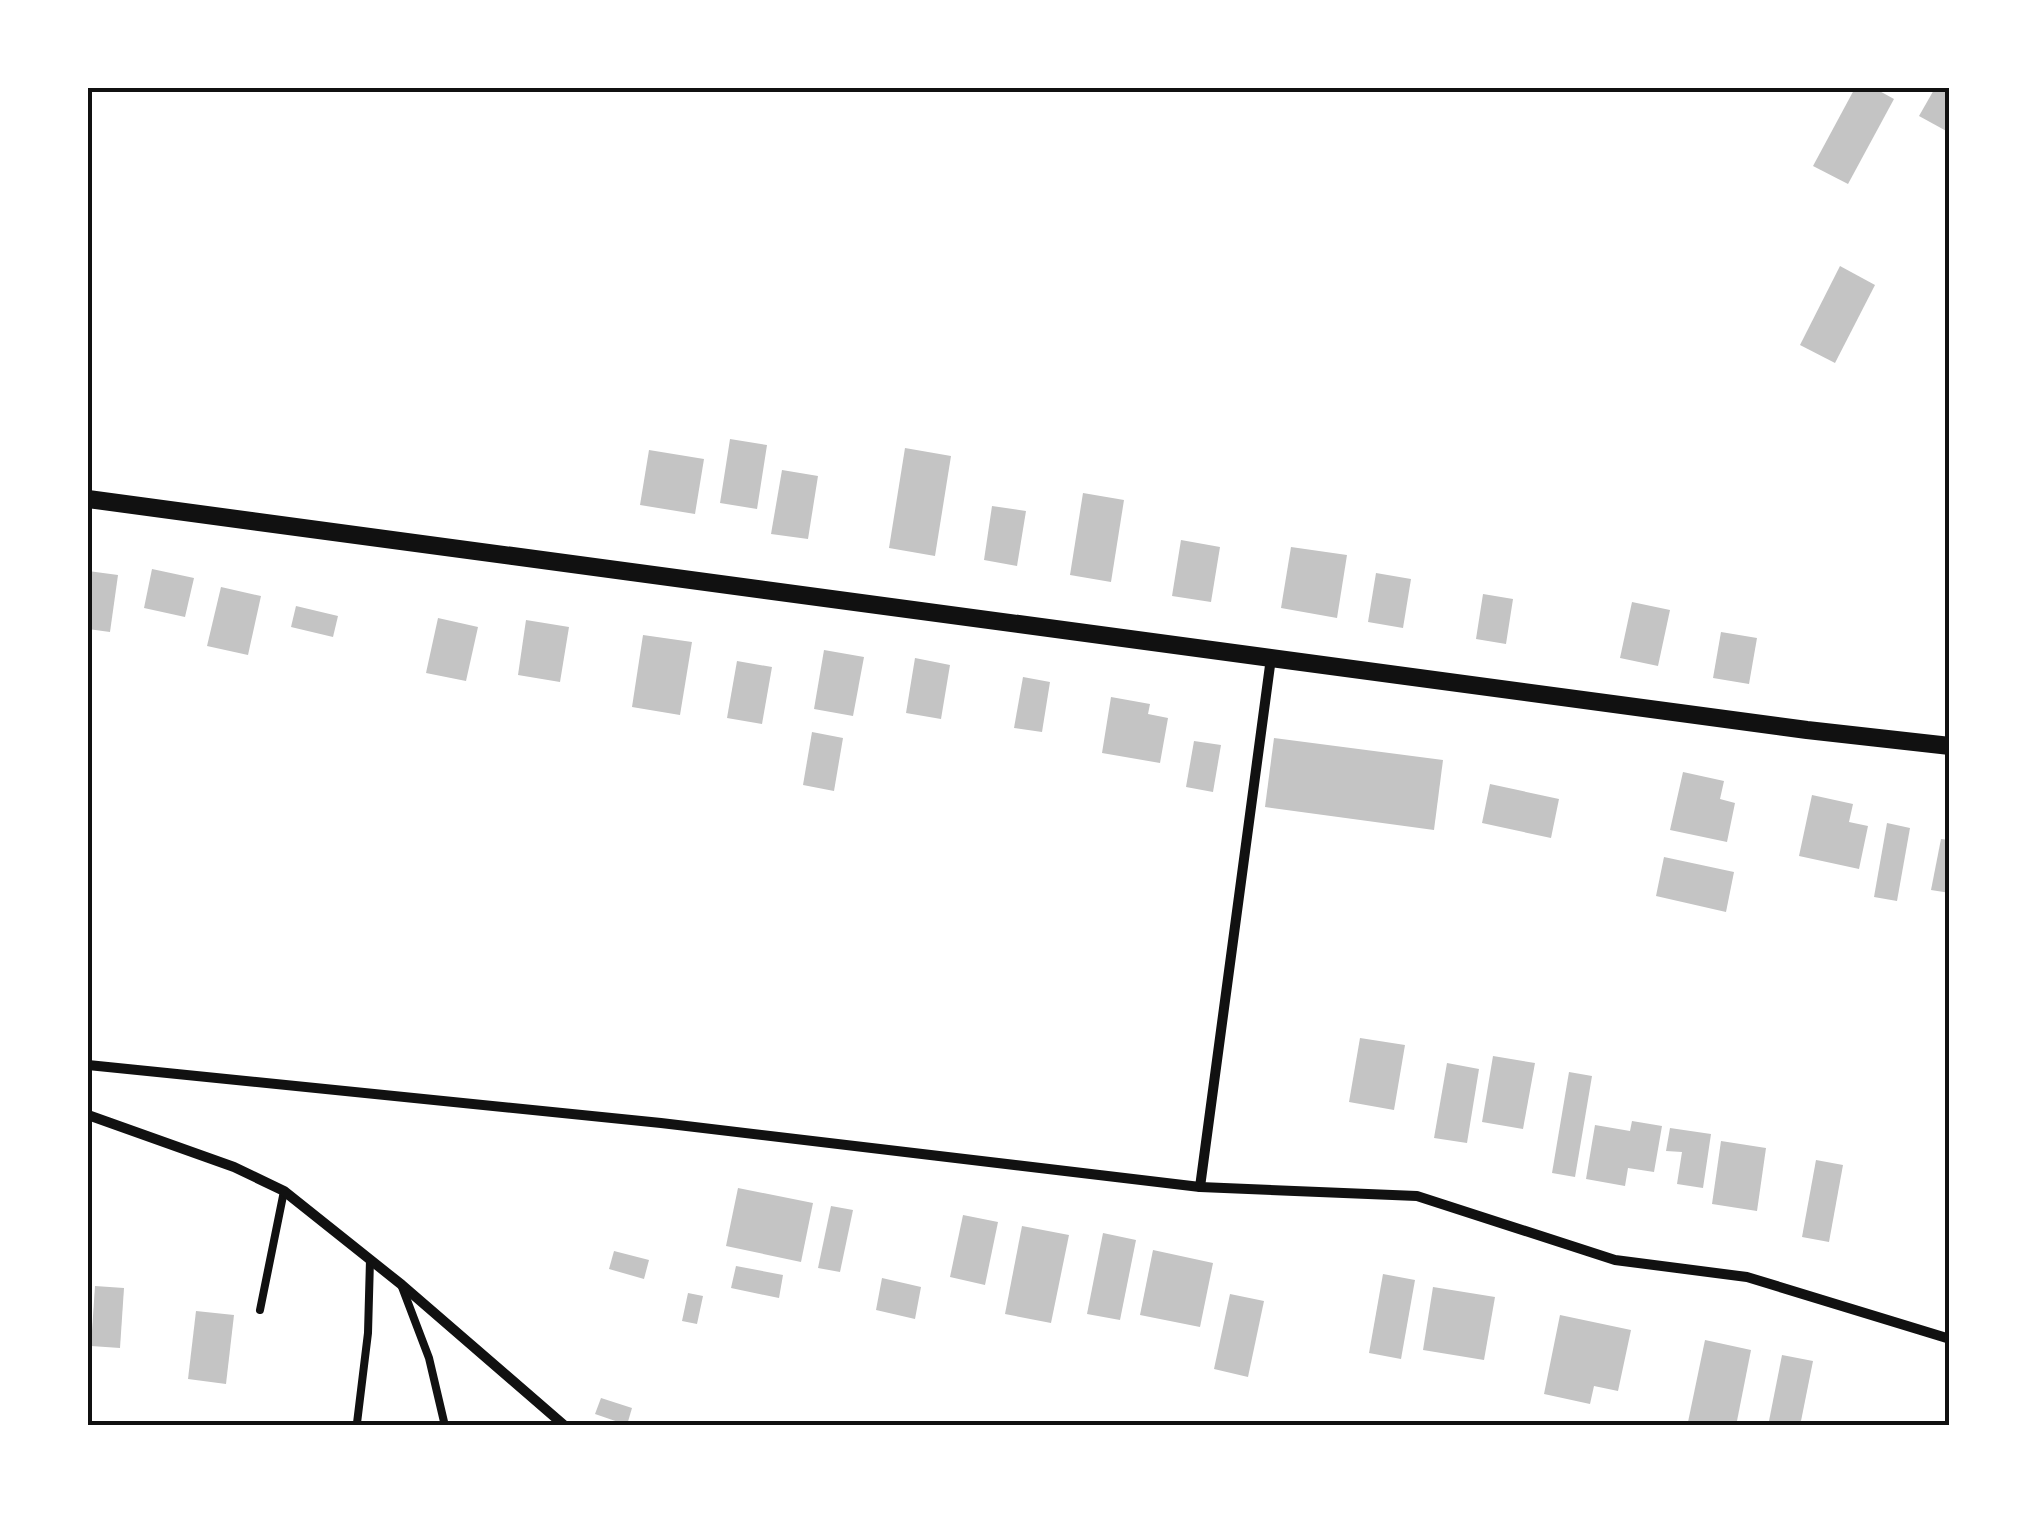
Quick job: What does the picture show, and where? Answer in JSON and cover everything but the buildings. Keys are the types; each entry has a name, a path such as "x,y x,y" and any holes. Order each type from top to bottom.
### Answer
{"street":[{"path":"88,499 1950,746"},
{"path":"1200,1187 1272,658"},
{"path":"88,1065 661,1123 1200,1187 1417,1196 1615,1260 1747,1277 1950,1339"},
{"path":"88,1114 234,1167 284,1191 402,1285 565,1426"}],"lane":[{"path":"260,1310 284,1191"},
{"path":"356,1423 368,1332 370,1260"},
{"path":"402,1285 429,1358 445,1426"}]}
